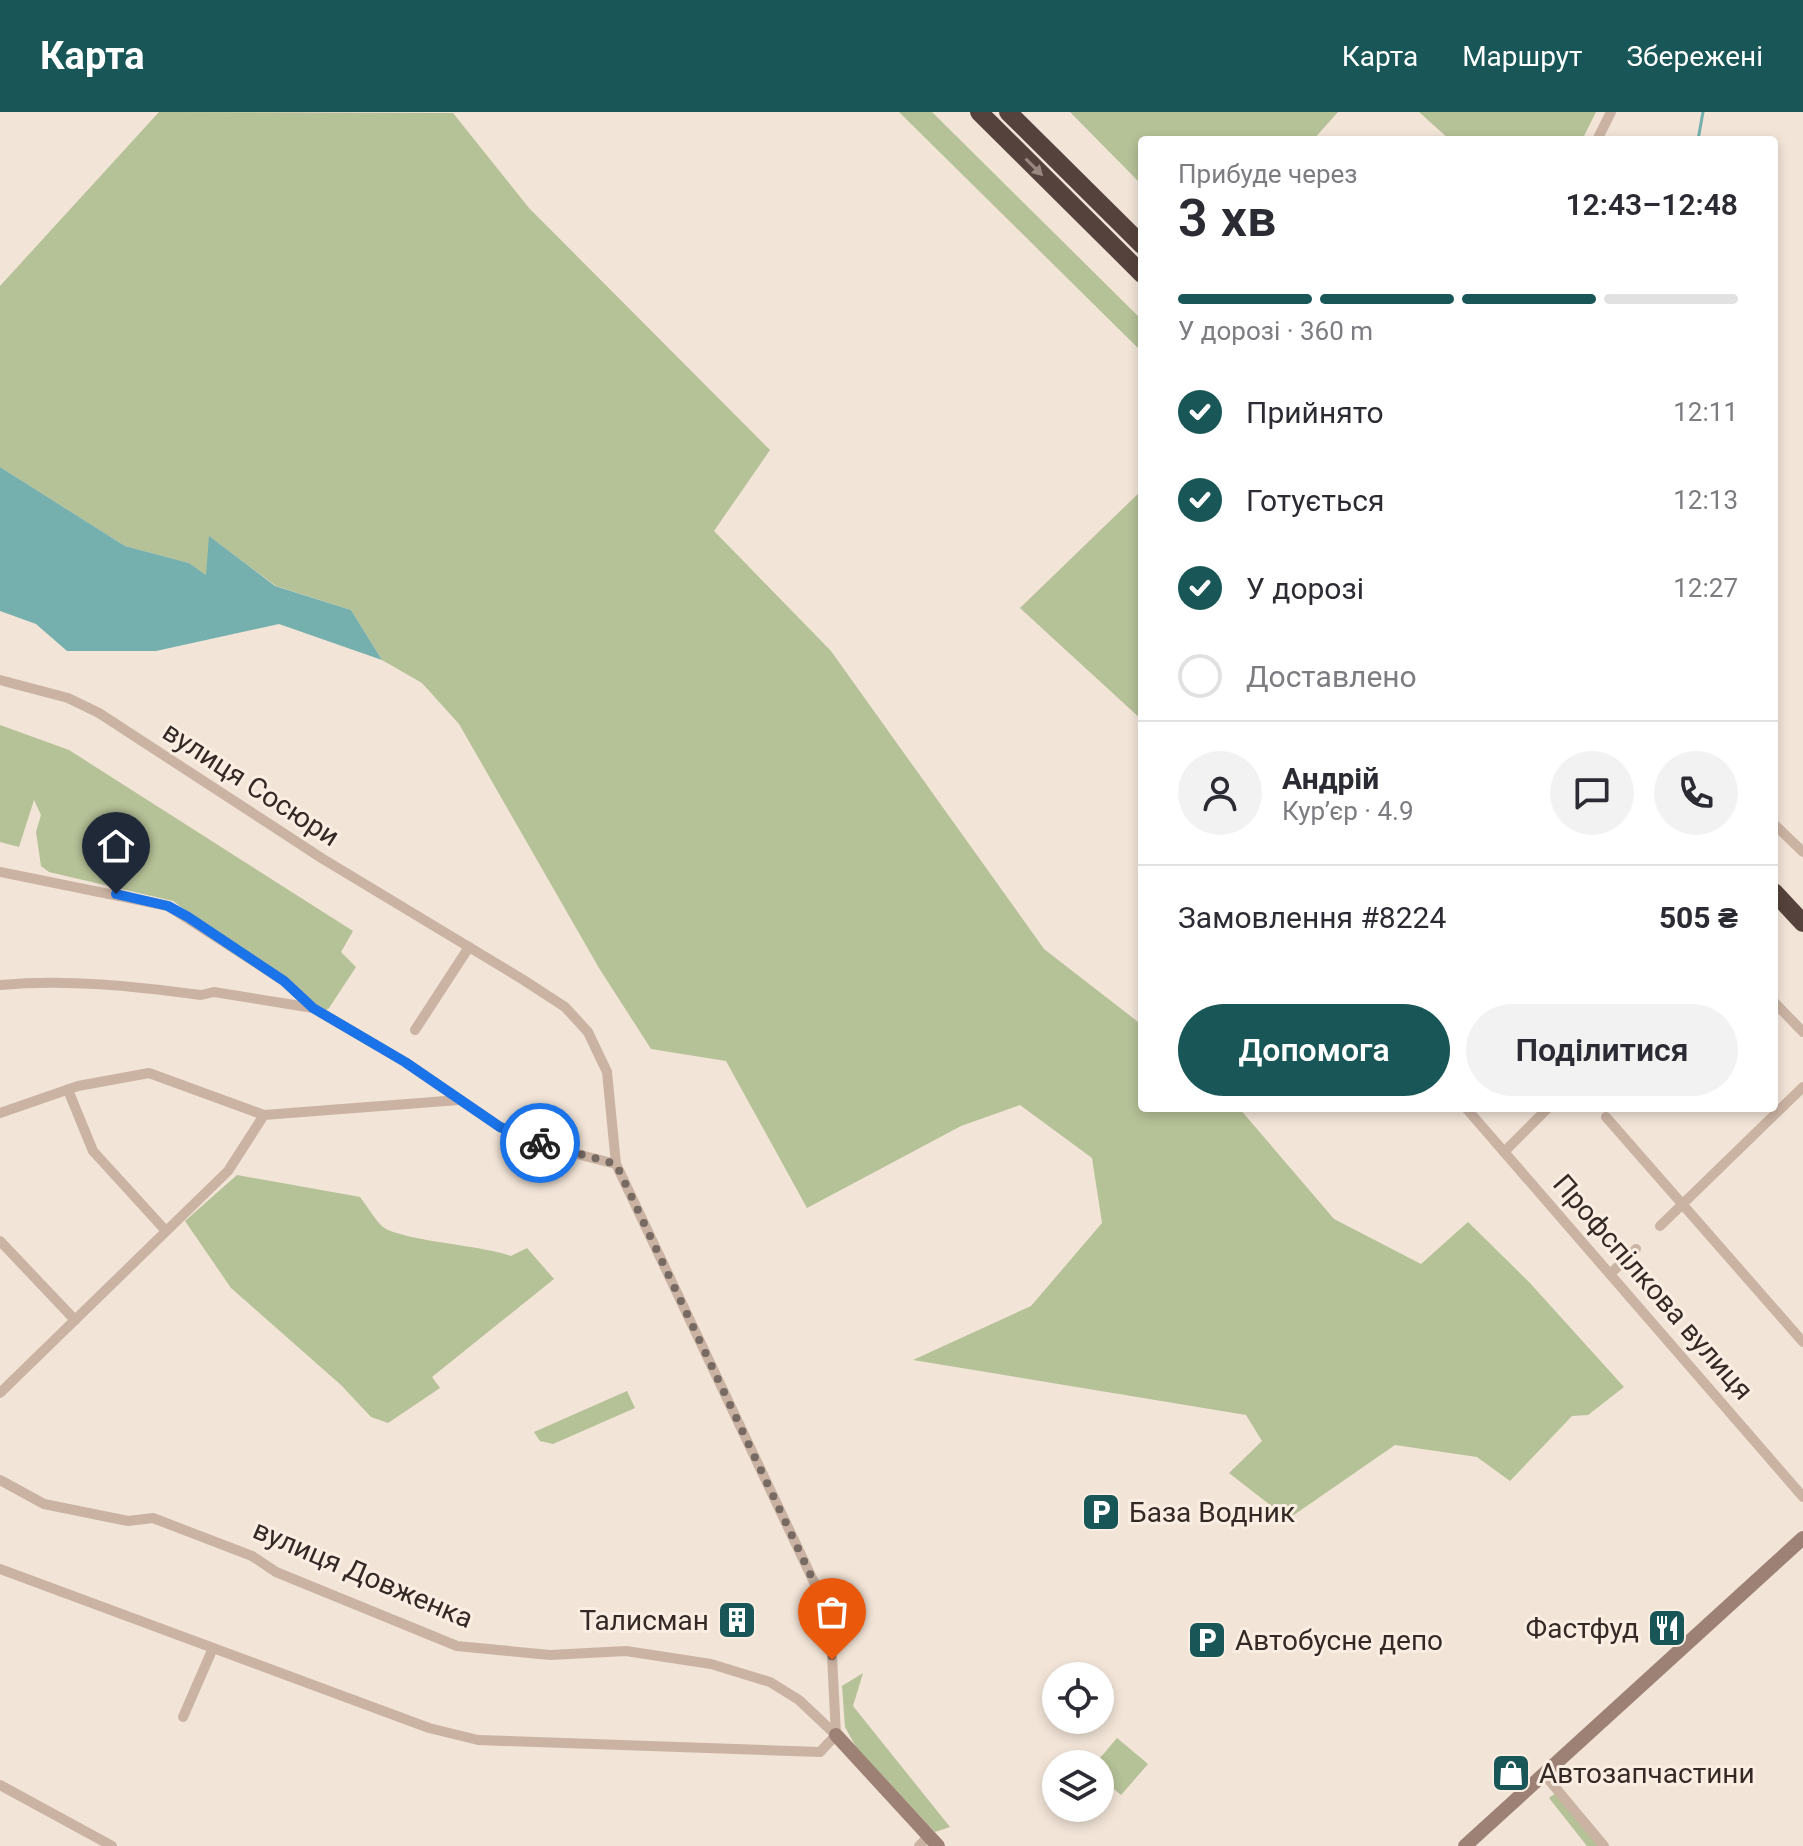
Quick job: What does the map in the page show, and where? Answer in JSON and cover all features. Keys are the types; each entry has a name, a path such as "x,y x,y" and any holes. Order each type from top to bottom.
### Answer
{"highway":[{"path":"979,112 1138,270"},
{"path":"1008,112 1138,241"},
{"path":"1778,896 1803,923"}],"main road":[{"path":"1465,1846 1803,1538"},
{"name":"вулиця Довженка","path":"836,1735 929,1843"}],"street":[{"path":"1599,136 1611,112"},
{"name":"вулиця Сосюри","path":"0,680 68,698 99,713 217,793 565,1007 588,1032 607,1072 616,1164 830,1616 836,1735"},
{"path":"1778,828 1803,852"},
{"path":"0,872 168,906 284,981 313,1008 405,1062 500,1127 549,1147 616,1164"},
{"path":"415,1030 469,947"},
{"path":"0,985 53,980 91,982 201,995 214,992 313,1008"},
{"path":"1778,1006 1803,1032"},
{"path":"0,1113 68,1090 149,1073 264,1115 459,1100"},
{"path":"1778,1111 1803,1087"},
{"path":"68,1090 93,1151 166,1231"},
{"name":"Профспілкова вулиця","path":"1469,1112 1803,1497"},
{"path":"1504,1152 1544,1112"},
{"path":"1660,1226 1777,1112"},
{"path":"0,1393 228,1171 264,1115"},
{"path":"1606,1117 1803,1342"},
{"path":"0,1242 75,1320"},
{"path":"1610,1274 1636,1249"},
{"name":"вулиця Довженка","path":"0,1480 44,1504 128,1521 153,1518 232,1548 276,1572 457,1646 550,1655 626,1651 711,1664 770,1682 799,1700 836,1735"},
{"path":"0,1569 429,1728 478,1740 820,1752 836,1735"},
{"path":"183,1717 213,1648"},
{"path":"1544,1774 1604,1846"},
{"path":"0,1785 112,1846"}],"green space":[{"path":"159,112 453,113 529,208 770,450 714,531 831,651 1044,949 1138,1022 1138,1112 1242,1112 1334,1219 1421,1264 1468,1222 1529,1282 1624,1387 1588,1415 1572,1416 1510,1481 1477,1457 1395,1445 1288,1519 1229,1473 1262,1441 1246,1415 913,1360 1031,1306 1102,1223 1092,1158 1020,1105 961,1126 807,1208 726,1061 651,1049 599,968 459,724 422,683 382,660 351,610 276,586 210,537 207,576 189,563 125,546 0,467 0,286"},
{"path":"899,112 932,112 1138,316 1138,348"},
{"path":"1070,112 1338,112 1317,136 1138,136 1138,181"},
{"path":"1419,112 1596,112 1584,136 1446,136"},
{"path":"1138,494 1138,716 1020,608"},
{"path":"0,725 69,750 353,931 341,952 356,967 329,1008 325,1011 312,1003 173,901 49,872 41,866 36,832 41,815 34,800 19,847 0,842"},
{"path":"237,1175 360,1197 383,1227 407,1236 511,1256 527,1248 554,1279 432,1377 440,1388 388,1423 371,1417 341,1385 231,1288 185,1221"},
{"path":"627,1391 635,1408 553,1444 540,1441 534,1432"},
{"path":"863,1673 853,1706 950,1827 935,1832 856,1747 845,1727 842,1686"},
{"path":"1117,1738 1148,1764 1121,1795 1114,1789 1114,1750 1107,1750"},
{"path":"1557,1792 1599,1846 1587,1846 1549,1798"}],"water":[{"path":"0,467 125,546 189,563 206,575 209,536 275,586 351,610 382,660 279,624 156,651 67,651 36,624 0,611"}],"waterway":[{"path":"1699,136 1703,112"}],"way so far":[{"path":"540,1143 616,1164 830,1616 832,1660"}],"place":[{"name":"База Водник","path":"1101,1512"},
{"name":"Талисман","path":"737,1620"},
{"name":"Фастфуд","path":"1667,1628"},
{"name":"Автобусне депо","path":"1207,1640"},
{"name":"Автозапчастини","path":"1511,1773"}],"route":[{"path":"116,894 168,906 188,917 243,957 284,981 313,1008 405,1062 500,1127 540,1143"}]}
